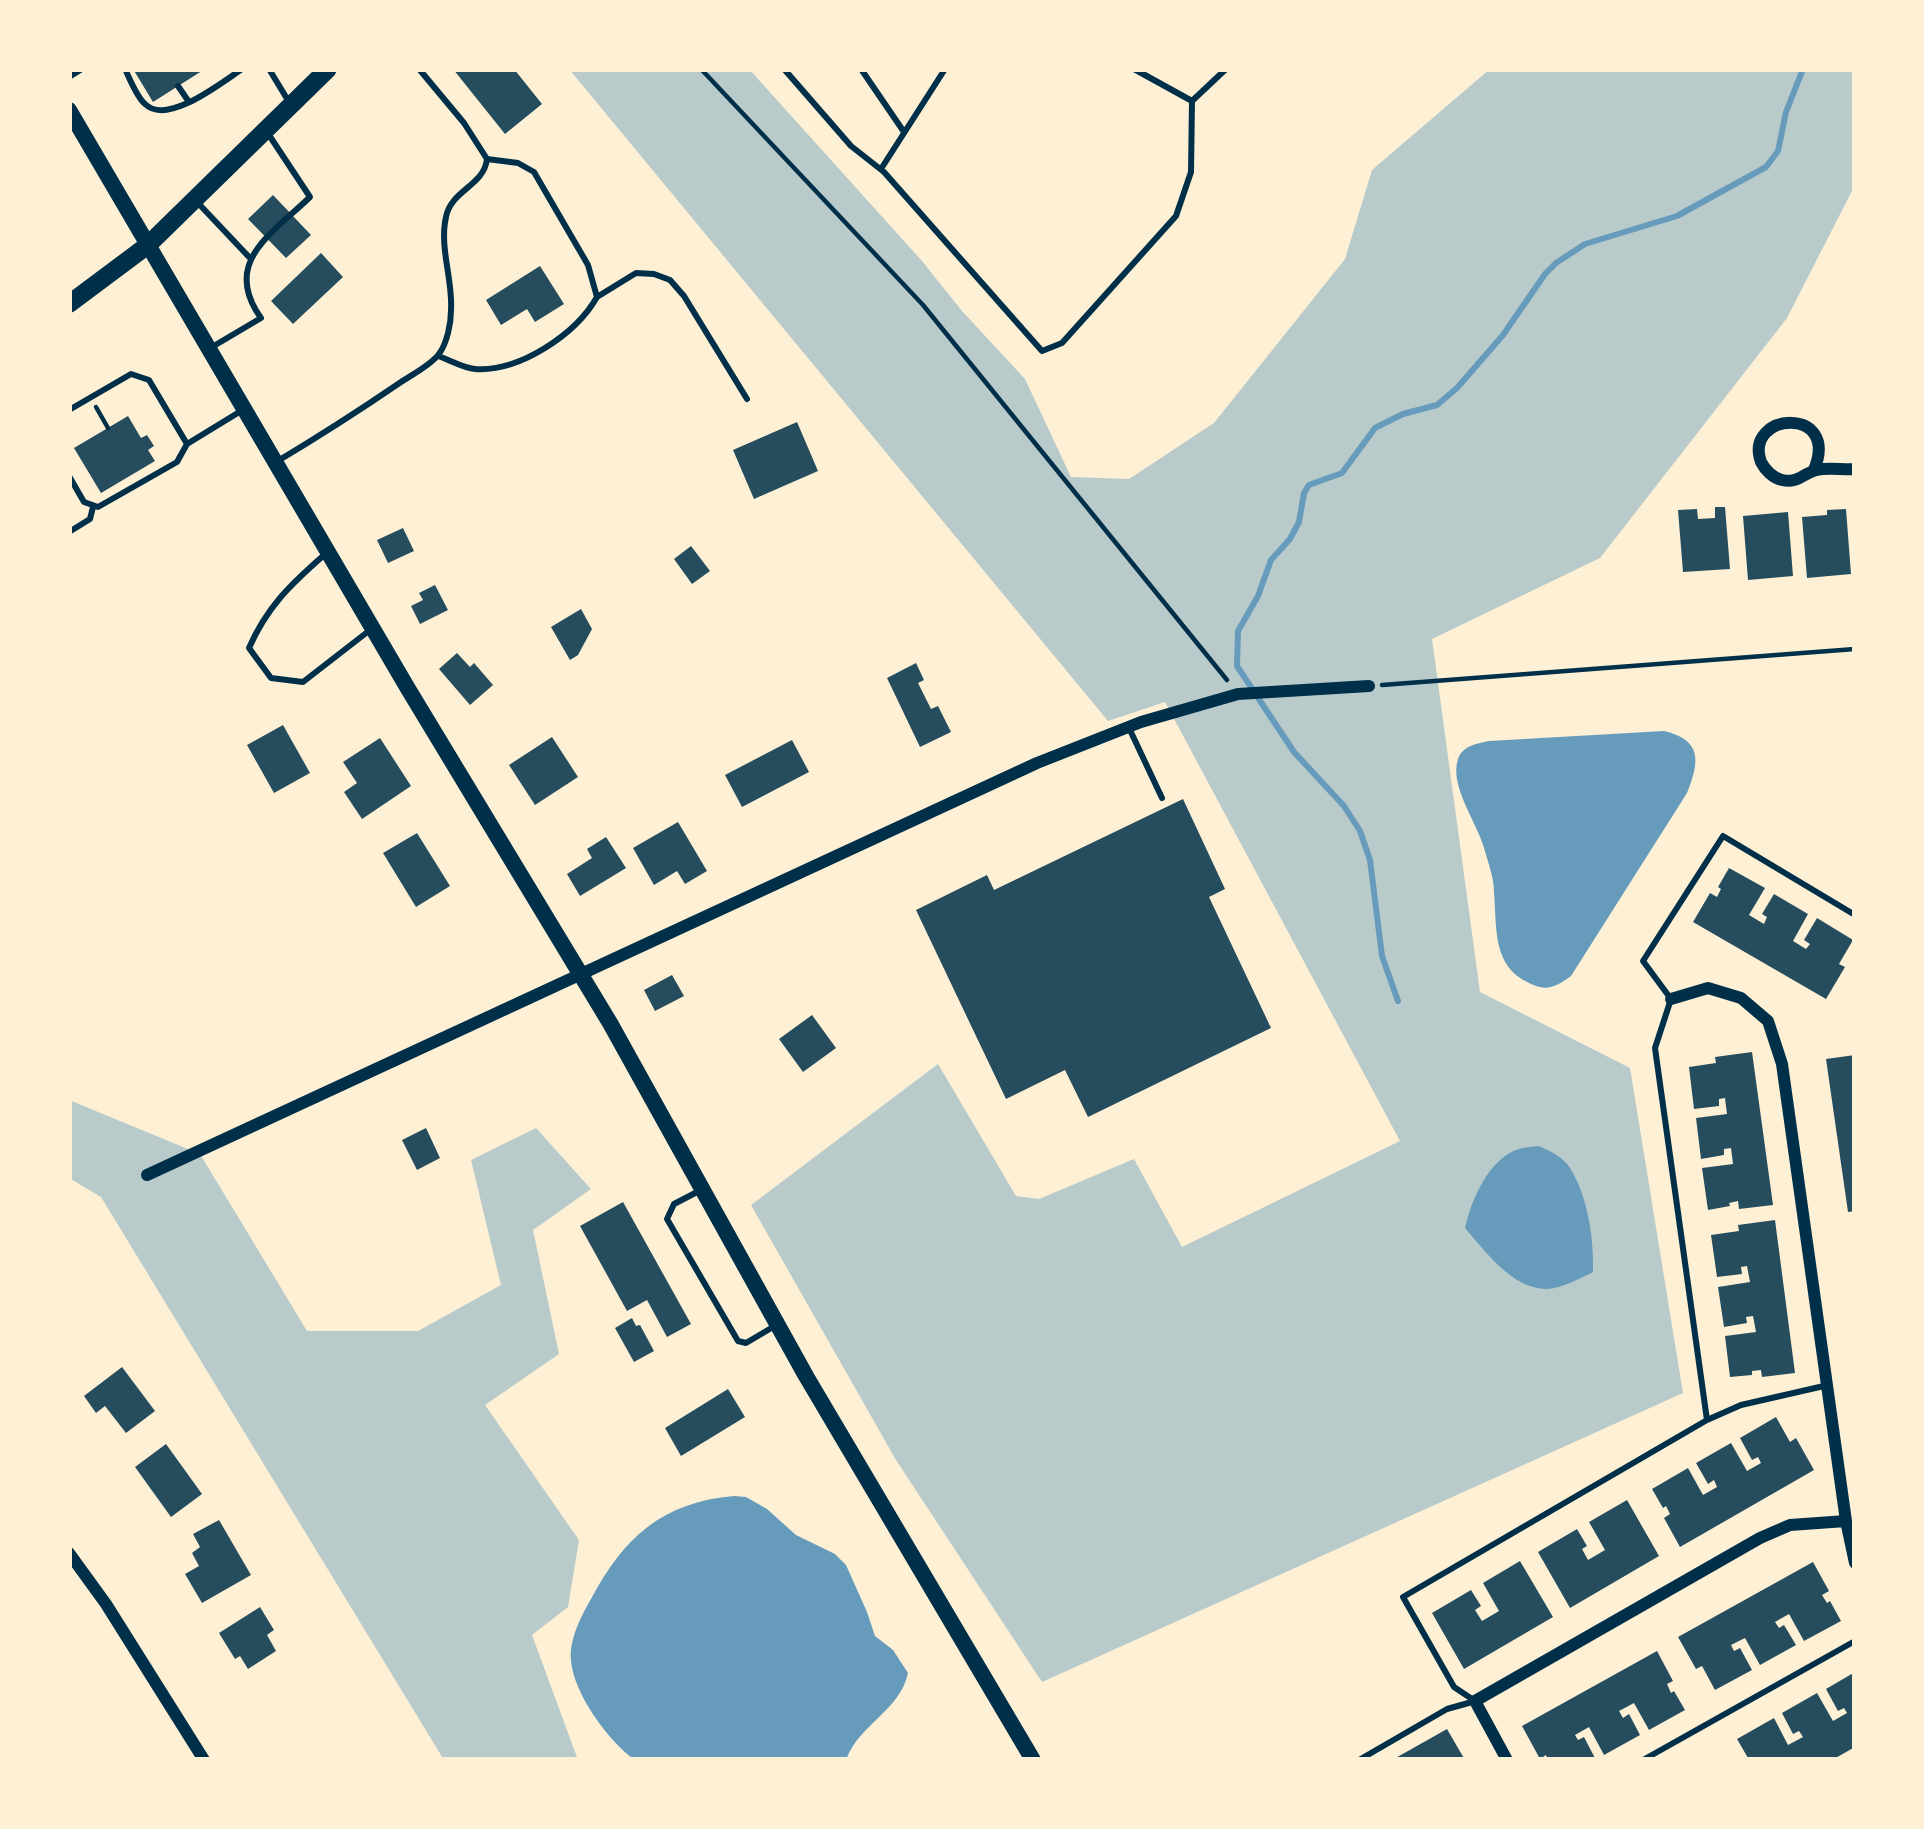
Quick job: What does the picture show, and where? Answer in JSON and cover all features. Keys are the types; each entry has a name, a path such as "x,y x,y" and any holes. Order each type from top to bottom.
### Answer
{"main road":[{"path":"69,304 148,245 328,69"},
{"path":"69,110 580,973 777,1325 1034,1760"}],"street":[{"path":"1814,470 1820,455 1818,439 1808,427 1794,421 1778,423 1766,433 1760,448 1762,463 1771,476 1786,482 1814,470 1855,470"},
{"path":"147,1175 1037,763 1128,727 1238,694 1369,686"},
{"path":"1671,999 1708,988 1741,998 1768,1021 1782,1064 1855,1563"},
{"path":"1507,1760 1475,1701 1760,1538 1790,1525 1846,1521"},
{"path":"69,1553 204,1760"}],"lane":[{"path":"69,77 82,69"},
{"path":"124,69 146,106 161,111 176,109 242,69"},
{"path":"222,69 228,79"},
{"path":"268,69 291,106"},
{"path":"276,463 438,356 447,336 451,310 446,215 461,192 486,172 487,159 419,69"},
{"path":"784,69 851,146 881,169 1042,351 1062,343 1175,216 1191,172 1192,101 1226,69"},
{"path":"861,69 904,132"},
{"path":"881,169 945,69"},
{"path":"1135,69 1192,101"},
{"path":"178,86 188,102"},
{"path":"209,349 261,319 246,289 249,256 310,197 266,130"},
{"path":"487,159 518,163 534,172 588,265 597,297"},
{"path":"194,199 249,256"},
{"path":"438,356 472,369 501,367 540,351 585,319 597,297 636,273 654,274 670,280 684,296 747,399"},
{"path":"69,410 125,376 144,377 187,444"},
{"path":"69,476 85,502 93,507 103,505 177,462 187,444 244,409"},
{"path":"69,532 90,519 93,507"},
{"path":"328,552 283,590 249,648 271,678 303,682 373,628"},
{"path":"1128,727 1162,798"},
{"path":"1708,1420 1654,1048 1671,999 1643,961 1723,836 1855,915"},
{"path":"703,1190 674,1204 667,1219 738,1341 746,1343 777,1325"},
{"path":"1475,1701 1454,1687 1403,1597 1708,1420 1742,1405 1827,1386"},
{"path":"1642,1760 1855,1641"},
{"path":"1359,1760 1447,1708 1475,1701"}],"path":[{"path":"700,69 923,305 1238,694"},
{"path":"90,398 108,428"},
{"path":"1369,686 1855,649"}],"shaded area":[{"path":"569,69 749,69 1025,379 1071,477 1129,479 1214,423 1345,259 1372,170 1490,69 1855,69 1855,185 1787,318 1600,558 1432,639 1480,992 1630,1068 1683,1393 1042,1682 896,1460 751,1205 938,1064 1016,1196 1039,1199 1134,1159 1182,1247 1400,1141 1165,702 1108,721"},
{"path":"69,1100 200,1154 307,1331 418,1331 501,1285 471,1160 536,1128 591,1189 533,1230 559,1354 485,1405 579,1540 568,1607 532,1635 578,1760 444,1760 101,1197 69,1178"}],"water":[{"path":"1664,731 1685,740 1695,753 1687,793 1571,976 1551,987 1529,983 1502,956 1490,870 1457,781 1460,754 1489,741"},
{"path":"1539,1146 1564,1161 1576,1179 1592,1246 1593,1272 1548,1289 1512,1276 1465,1228 1477,1193 1499,1161 1519,1149"},
{"path":"734,1496 767,1509 796,1535 835,1554 846,1565 875,1636 893,1650 908,1673 897,1698 860,1737 846,1760 635,1760 604,1729 578,1687 571,1660 574,1636 617,1558 648,1526 666,1515"}],"building":[{"path":"133,69 205,69 153,102"},
{"path":"453,69 514,69 542,104 505,134"},
{"path":"273,195 311,235 286,258 248,219"},
{"path":"321,253 343,277 293,324 271,301"},
{"path":"540,266 564,304 535,322 527,309 501,325 486,300"},
{"path":"128,416 141,438 147,435 154,446 148,450 155,461 101,493 74,448"},
{"path":"797,422 818,471 754,499 733,450"},
{"path":"1715,507 1725,507 1730,569 1683,572 1678,510 1697,509 1698,519 1715,518"},
{"path":"1846,509 1851,574 1807,578 1802,517"},
{"path":"1788,512 1793,576 1748,580 1743,516"},
{"path":"403,528 414,551 388,563 377,540"},
{"path":"691,546 710,571 692,584 674,559"},
{"path":"435,585 448,610 420,624 411,606 423,600 419,593"},
{"path":"581,609 592,629 578,655 570,660 551,627"},
{"path":"457,653 470,667 474,663 493,685 470,705 439,669"},
{"path":"916,663 924,680 918,683 931,709 938,706 951,732 920,747 887,678"},
{"path":"283,725 310,773 274,793 247,745"},
{"path":"552,737 578,777 535,805 509,765"},
{"path":"380,738 411,786 362,819 344,792 357,783 343,762"},
{"path":"792,740 809,772 742,807 725,775"},
{"path":"1183,799 1225,889 1209,897 1271,1028 1088,1117 1065,1070 1006,1099 916,910 987,875 994,890"},
{"path":"678,822 707,871 685,884 677,871 654,885 633,848"},
{"path":"417,833 450,886 416,907 383,853"},
{"path":"606,837 626,868 580,896 567,874 592,858 587,849"},
{"path":"1729,868 1765,888 1749,915 1764,924 1767,917 1762,914 1774,894 1808,914 1793,941 1806,949 1810,944 1804,940 1817,918 1853,940 1839,964 1845,967 1826,999 1693,922 1710,893 1717,897"},
{"path":"672,975 684,996 655,1011 644,990"},
{"path":"812,1015 836,1048 803,1072 779,1039"},
{"path":"1752,1052 1773,1205 1739,1209 1738,1201 1708,1210 1702,1168 1733,1164 1731,1148 1724,1149 1724,1155 1701,1159 1696,1118 1727,1114 1725,1098 1719,1099 1719,1106 1694,1109 1689,1067 1716,1063 1715,1057"},
{"path":"1855,1055 1855,1211 1848,1212 1826,1059"},
{"path":"426,1128 440,1158 417,1170 402,1140"},
{"path":"623,1202 691,1324 667,1337 647,1300 627,1311 580,1226"},
{"path":"1775,1220 1795,1373 1762,1377 1761,1370 1730,1377 1725,1336 1756,1332 1753,1316 1746,1317 1747,1323 1724,1327 1718,1287 1750,1282 1747,1266 1741,1267 1742,1274 1717,1277 1711,1235"},
{"path":"632,1318 654,1351 634,1362 615,1328"},
{"path":"122,1367 155,1411 126,1433 105,1406 96,1413 84,1396"},
{"path":"728,1389 745,1417 681,1456 665,1428"},
{"path":"1776,1417 1790,1442 1796,1438 1814,1470 1680,1547 1664,1518 1670,1514 1652,1489 1688,1468 1703,1495 1717,1487 1714,1480 1708,1484 1696,1463 1731,1443 1747,1471 1761,1463 1758,1457 1752,1460 1740,1438"},
{"path":"166,1444 202,1494 171,1517 135,1467"},
{"path":"1627,1500 1659,1556 1570,1608 1538,1552 1577,1529 1587,1546 1582,1549 1588,1560 1605,1550 1589,1522"},
{"path":"219,1520 251,1575 202,1603 185,1574 199,1566 192,1553 200,1547 193,1534"},
{"path":"1520,1561 1553,1617 1464,1669 1432,1613 1471,1590 1481,1606 1475,1610 1482,1621 1499,1611 1483,1583"},
{"path":"1813,1562 1829,1591 1822,1595 1841,1621 1804,1641 1789,1614 1775,1622 1779,1628 1784,1625 1796,1645 1760,1665 1745,1638 1731,1645 1734,1651 1740,1648 1752,1670 1715,1690 1678,1637"},
{"path":"260,1607 274,1630 267,1635 276,1651 248,1669 240,1656 235,1659 219,1633"},
{"path":"1657,1651 1673,1681 1667,1684 1671,1693 1685,1710 1649,1730 1634,1703 1619,1711 1623,1718 1629,1714 1640,1735 1604,1755 1589,1727 1575,1735 1578,1740 1584,1737 1596,1760 1548,1760 1546,1755 1540,1759 1522,1726"},
{"path":"1855,1672 1855,1747 1832,1760 1748,1758 1737,1739 1774,1718 1788,1745 1803,1737 1799,1731 1793,1734 1782,1713 1817,1693 1833,1721 1847,1713 1844,1708 1838,1711 1826,1689"},
{"path":"1447,1729 1465,1760 1392,1760"}],"waterway":[{"path":"1398,1001 1382,956 1370,860 1360,831 1344,806 1294,752 1237,666 1238,631 1271,560 1299,522 1309,485 1342,473 1375,428 1437,405 1457,388 1556,263 1585,244 1677,216 1766,167 1778,151 1786,112 1803,69"}]}
